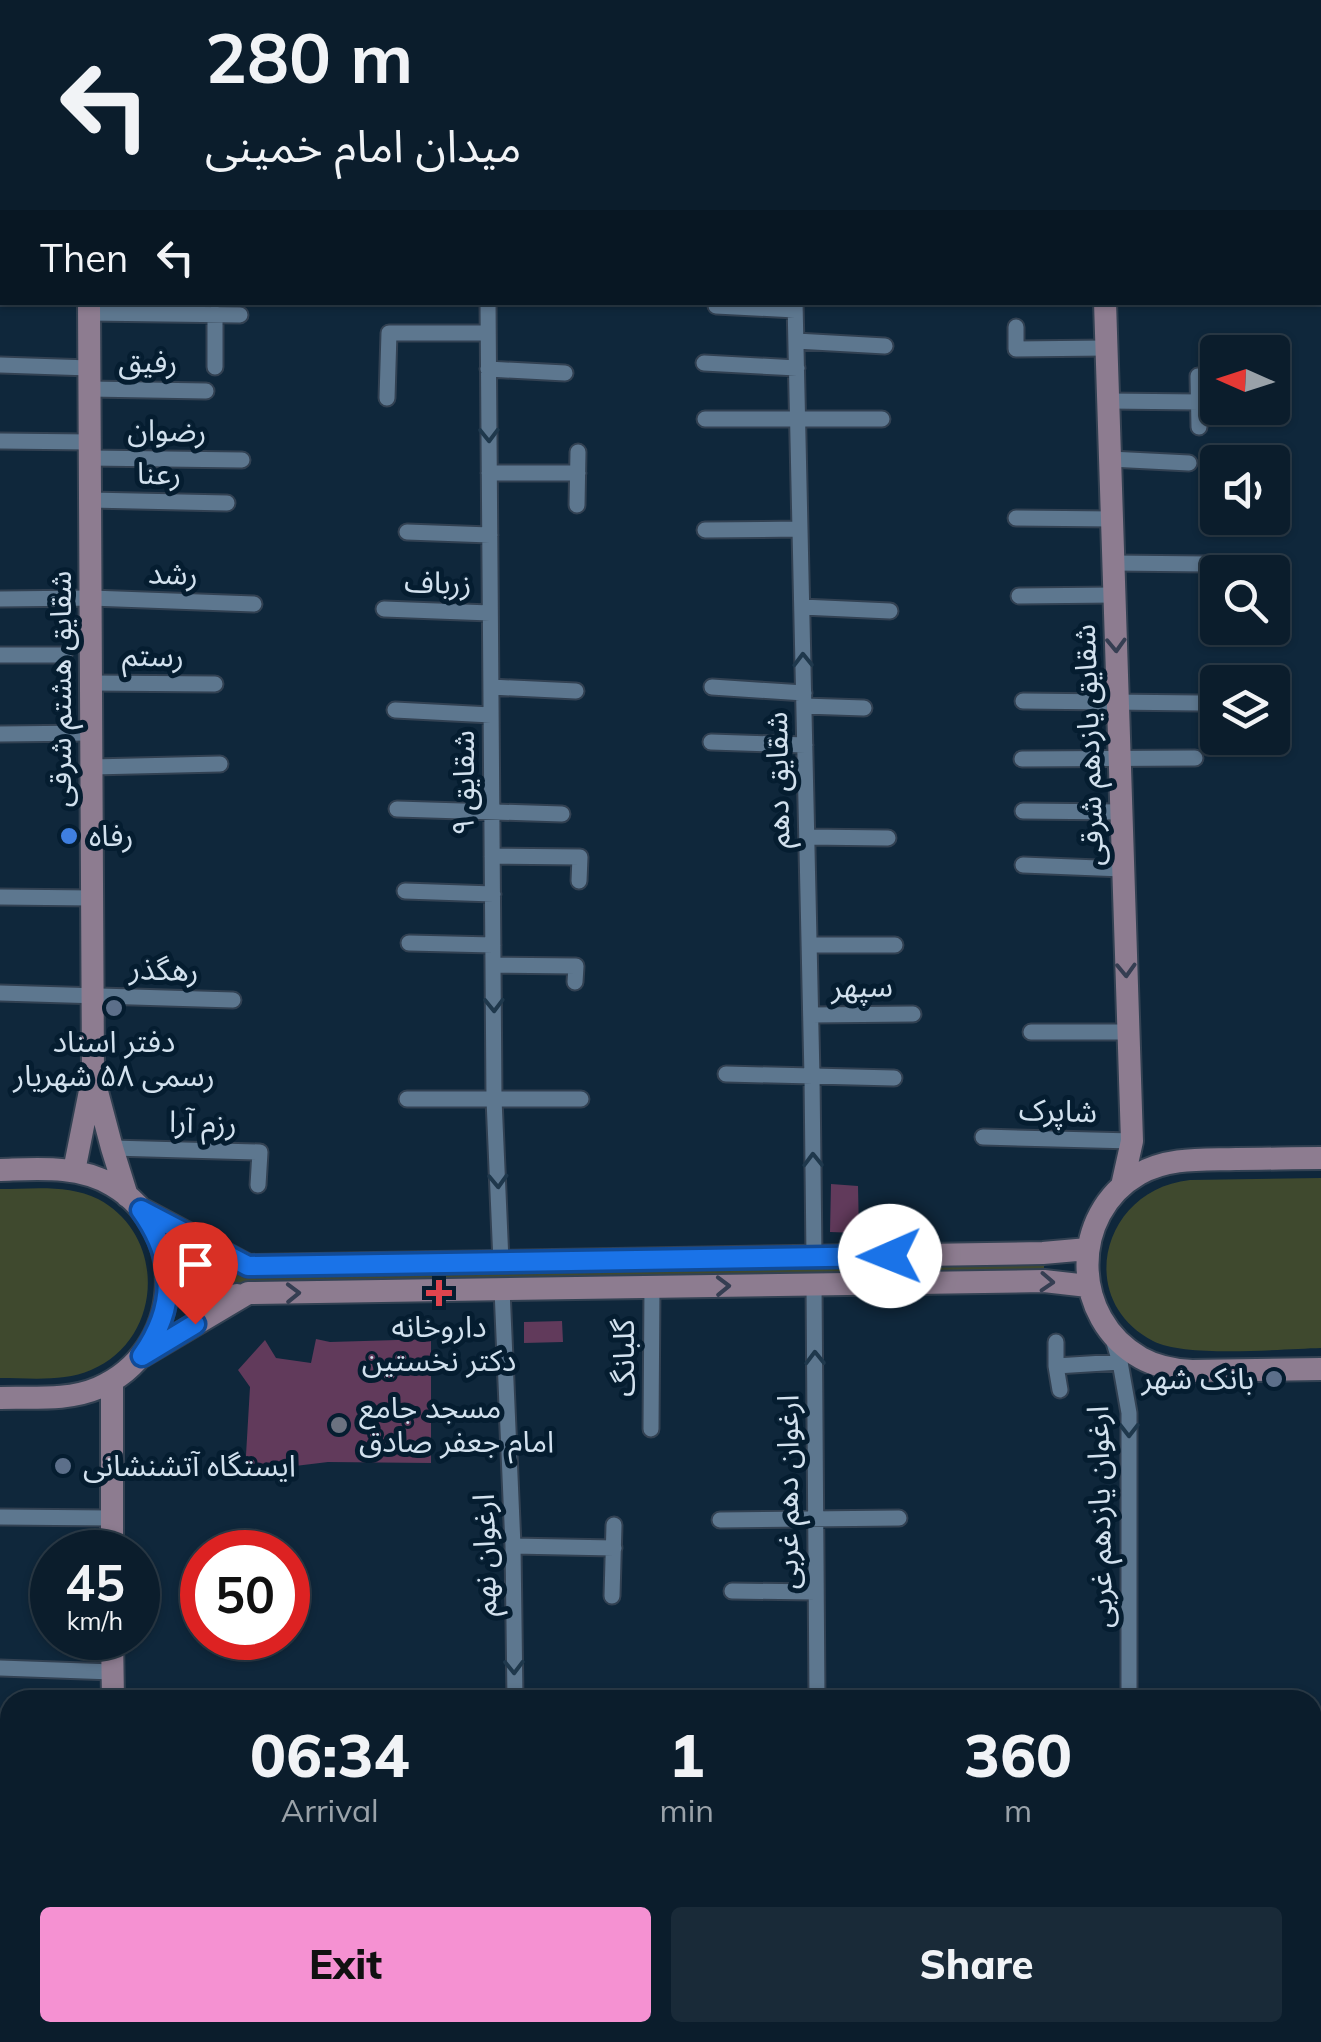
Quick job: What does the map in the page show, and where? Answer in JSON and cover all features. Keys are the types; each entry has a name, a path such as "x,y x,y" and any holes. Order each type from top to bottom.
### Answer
{"main road":[{"name":"شقایق یازدهم شرقی","path":"1105,305 1132,1141 1122,1186"},
{"name":"شقایق هشتم شرقی","path":"74,1171 93,1076 89,308"},
{"name":"شقایق هشتم شرقی","path":"93,1076 112,1148 134,1202 161,1244 168,1282 162,1322 142,1356"},
{"path":"1321,1158 1172,1162 1137,1175 1122,1186 1100,1214 1088,1249 1088,1286 1093,1303 1112,1335 1140,1358 1175,1370 1321,1369"},
{"path":"0,1170 74,1171 111,1184 134,1202 248,1266"},
{"path":"1088,1249 1044,1254 248,1266 214,1259 198,1265 193,1282 205,1298 214,1299 248,1293 814,1284 1044,1281 1088,1286"},
{"path":"0,1398 75,1395 94,1390 112,1382 142,1356 248,1293"},
{"path":"112,1382 112,1530"},
{"path":"112,1660 113,1690"}],"street":[{"name":"شقایق ۹","path":"488,305 494,1099 501,1262"},
{"path":"716,306 795,306"},
{"name":"شقایق دهم","path":"795,306 814,1257"},
{"path":"89,308 240,315"},
{"path":"215,314 215,367"},
{"path":"1016,326 1016,349 1106,348"},
{"path":"386,398 389,333 488,333"},
{"path":"796,342 885,346"},
{"path":"704,363 797,368"},
{"name":"رفیق","path":"0,365 206,391"},
{"path":"488,369 565,373"},
{"path":"1198,376 1199,427"},
{"path":"1108,401 1199,402"},
{"path":"705,419 882,419"},
{"name":"رضوان","path":"0,441 242,460"},
{"path":"577,505 578,452"},
{"path":"1110,459 1189,463"},
{"path":"489,472 578,473"},
{"name":"رعنا","path":"90,500 227,503"},
{"path":"1016,518 1112,519"},
{"path":"705,530 800,529"},
{"path":"407,532 490,535"},
{"path":"1114,563 1200,564"},
{"path":"1018,596 1114,595"},
{"name":"رشد","path":"0,599 254,604"},
{"path":"802,607 890,611"},
{"name":"زرباف","path":"384,609 490,613"},
{"path":"0,656 64,655"},
{"name":"رستم","path":"91,683 215,684"},
{"path":"491,687 576,691"},
{"path":"712,687 864,708"},
{"path":"1023,701 1200,704"},
{"path":"395,710 491,715"},
{"path":"0,734 92,732"},
{"path":"712,742 805,745"},
{"path":"1022,759 1196,758"},
{"path":"92,767 220,764"},
{"path":"397,809 562,814"},
{"path":"1024,812 1121,812"},
{"path":"807,836 888,838"},
{"path":"492,856 580,857 579,882"},
{"path":"1023,865 1123,869"},
{"path":"405,891 493,894"},
{"path":"0,897 92,898"},
{"path":"408,942 493,945"},
{"name":"سپهر","path":"810,945 895,944"},
{"path":"493,965 576,966 575,982"},
{"name":"رهگذر","path":"0,993 233,1000"},
{"name":"سپهر","path":"811,1015 913,1014"},
{"path":"1031,1032 1128,1032"},
{"path":"726,1074 894,1078"},
{"path":"407,1099 582,1099"},
{"name":"شاپرک","path":"983,1136 1132,1141"},
{"name":"رزم آرا","path":"112,1148 260,1152 258,1185"},
{"name":"ارغوان دهم غربی","path":"814,1284 817,1690"},
{"name":"گلبانگ","path":"651,1429 652,1287"},
{"name":"ارغوان نهم","path":"502,1290 515,1690"},
{"name":"ارغوان یازدهم غربی","path":"1112,1335 1130,1413 1129,1690"},
{"path":"1056,1342 1060,1390"},
{"path":"1056,1366 1120,1362"},
{"path":"0,1516 112,1518"},
{"path":"720,1520 899,1518"},
{"path":"612,1596 614,1525"},
{"path":"513,1546 614,1548"},
{"path":"732,1591 816,1592"},
{"path":"0,1668 112,1672"}],"green space":[{"path":"1321,1178 1321,1348 1187,1349 1153,1341 1128,1322 1113,1299 1107,1274 1109,1248 1119,1224 1136,1203 1160,1188 1190,1180"},
{"path":"50,1188 86,1194 121,1216 137,1237 146,1261 148,1287 143,1312 132,1336 115,1356 80,1374 0,1378 0,1189"},
{"path":"1044,1263 1044,1271 214,1289 205,1285 203,1276 214,1269 248,1276"}],"building":[{"path":"831,1184 858,1186 859,1233 830,1232"},
{"path":"562,1321 563,1342 524,1343 524,1322"},
{"name":"مسجد جامع امام جعفر صادق","path":"316,1339 431,1339 431,1463 328,1462 245,1472 250,1387 238,1370 265,1340 276,1358 311,1363"}],"place":[{"name":"رفاه","path":"69,836"},
{"name":"دفتر اسناد رسمی ۵۸ شهریار","path":"114,1008"},
{"name":"داروخانه دکتر نخستین","path":"439,1293"},
{"name":"بانک شهر","path":"1274,1379"},
{"name":"مسجد جامع امام جعفر صادق","path":"339,1425"},
{"name":"ایستگاه آتشنشانی","path":"63,1466"}],"route":[{"path":"195,1324 142,1356 162,1322 168,1282 161,1244 141,1210 248,1266 890,1256"}]}
